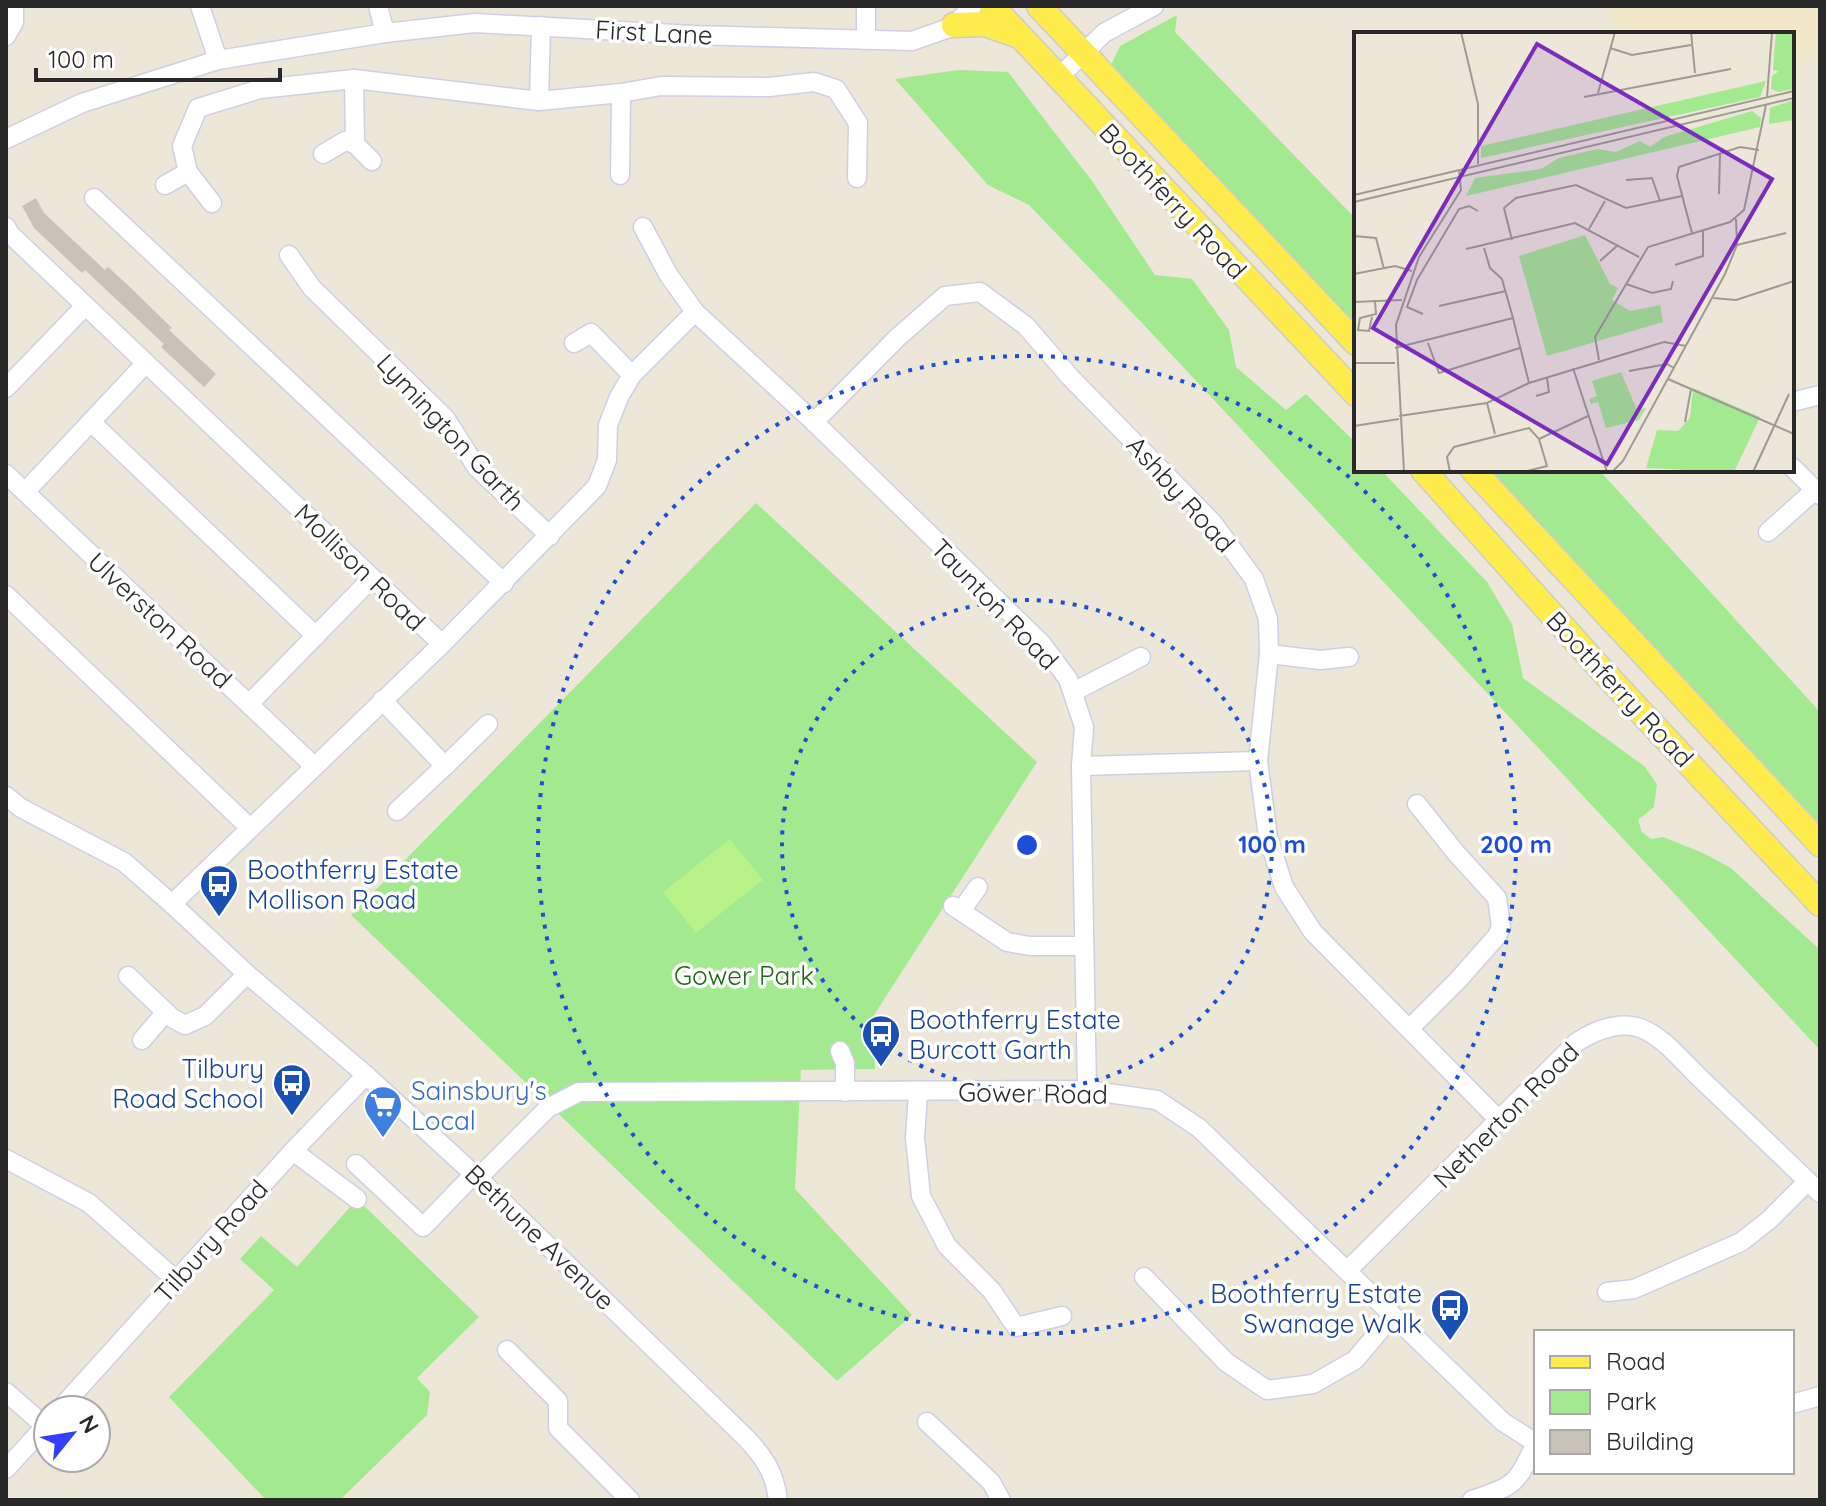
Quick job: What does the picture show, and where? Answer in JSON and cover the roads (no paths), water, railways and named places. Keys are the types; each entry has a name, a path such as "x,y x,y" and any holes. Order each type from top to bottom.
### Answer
{"main road":[{"name":"Boothferry Road","path":"992,6 1354,392"},
{"name":"Boothferry Road","path":"1039,6 1354,341"},
{"path":"954,25 985,24 1022,37"},
{"name":"Boothferry Road","path":"1425,472 1597,665 1820,904"},
{"name":"Boothferry Road","path":"1475,472 1820,844"},
{"path":"1597,665 1627,638"}],"street":[{"path":"6,36 14,22 14,6"},
{"path":"200,6 218,60"},
{"path":"378,6 385,33"},
{"path":"866,6 866,40"},
{"name":"First Lane","path":"6,139 82,103 218,60 385,33 475,23 694,35 912,41 954,25 973,6"},
{"path":"1058,78 1104,33 1154,6"},
{"path":"539,101 541,26"},
{"path":"354,79 355,144"},
{"path":"212,203 188,172 182,146 198,108 260,89 354,79 539,101 661,86 769,87 814,82 836,89 858,123 857,178"},
{"path":"620,175 621,93"},
{"path":"323,154 345,141 355,144 372,161"},
{"path":"165,185 188,172"},
{"path":"94,198 504,583"},
{"name":"Mollison Road","path":"6,227 442,644 172,904"},
{"name":"Taunton Road","path":"643,227 668,274 695,312 814,422 1042,644 1068,679 1084,727 1081,766 1087,1090"},
{"name":"Lymington Garth","path":"289,255 312,288 446,419 477,468 550,536"},
{"name":"Ashby Road","path":"814,422 897,338 945,296 980,292 1026,326 1070,377 1213,523 1254,579 1268,619 1269,654 1258,761 1268,837 1284,887 1313,932 1498,1119"},
{"path":"6,388 81,302"},
{"path":"442,644 597,486 607,460 608,425 619,397 632,375 695,312"},
{"path":"574,343 591,333 632,375"},
{"path":"25,492 146,363"},
{"path":"1794,402 1820,395"},
{"path":"91,422 316,636"},
{"path":"1768,532 1818,493 1794,469"},
{"name":"Ulverston Road","path":"6,474 314,766"},
{"path":"249,704 372,578"},
{"path":"6,595 250,828"},
{"path":"1269,654 1320,660 1349,657"},
{"path":"1073,692 1141,657"},
{"path":"382,700 445,766"},
{"path":"397,811 488,724"},
{"path":"1081,766 1258,761"},
{"name":"Bethune Avenue","path":"6,796 21,808 124,862 247,974 366,1075 679,1371 766,1460 778,1500"},
{"path":"1409,1029 1458,980 1497,936 1501,927 1497,898 1417,804"},
{"path":"978,887 957,909 1007,942 1030,946 1084,946"},
{"path":"128,976 166,1012 185,1025 205,1016 247,974"},
{"path":"142,1040 166,1012"},
{"name":"Netherton Road","path":"1348,1270 1577,1042 1595,1031 1613,1026 1631,1026 1648,1031 1676,1054 1814,1187"},
{"path":"840,1051 845,1063 845,1092"},
{"name":"Tilbury Road","path":"73,1394 293,1151 366,1075"},
{"name":"Gower Road","path":"356,1164 423,1227 548,1108 579,1092 1087,1090 1157,1100 1199,1128 1503,1422 1534,1442"},
{"path":"918,1093 915,1138 921,1196 947,1246 992,1291 1016,1327 1062,1316"},
{"path":"293,1151 357,1199"},
{"path":"6,1159 89,1203 176,1280"},
{"path":"1607,1292 1634,1289 1741,1242 1814,1187"},
{"path":"1144,1277 1226,1362 1267,1390 1313,1384 1345,1366 1355,1360 1392,1316"},
{"path":"507,1350 558,1401 558,1428 630,1500"},
{"path":"6,1392 32,1413"},
{"path":"1794,1403 1820,1396"},
{"path":"927,1422 991,1482 1001,1500"},
{"path":"6,1469 32,1440"},
{"path":"1472,1500 1504,1488 1520,1477 1534,1447"}],"place":[{"name":"Boothferry Estate Mollison Road","path":"219,918"},
{"name":"Boothferry Estate Burcott Garth","path":"881,1068"},
{"name":"Tilbury Road School","path":"292,1117"},
{"name":"Sainsbury's Local","path":"383,1139"},
{"name":"Boothferry Estate Swanage Walk","path":"1450,1342"}],"park label":[{"name":"Gower Park","path":"744,975"}]}
